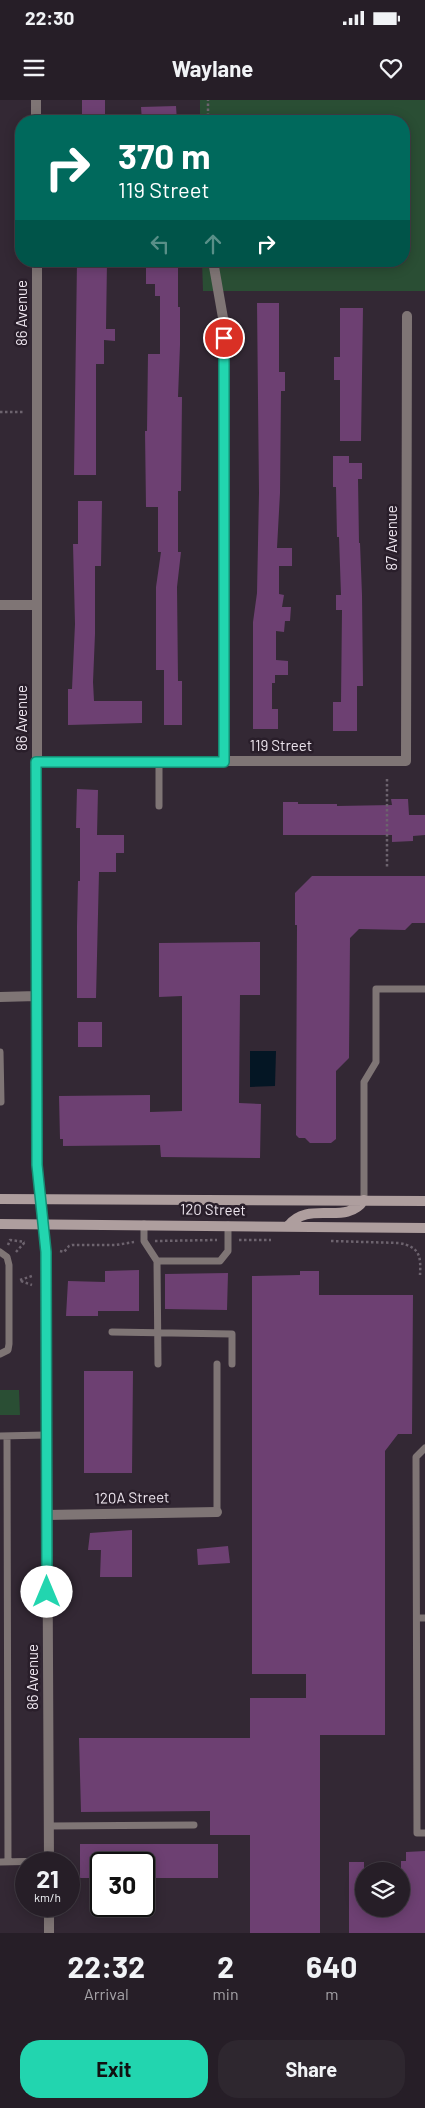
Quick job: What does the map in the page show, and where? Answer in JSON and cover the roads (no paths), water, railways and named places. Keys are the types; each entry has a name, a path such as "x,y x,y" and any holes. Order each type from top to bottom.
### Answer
{"main road":[{"name":"120 Street","path":"0,1200 425,1201"},
{"path":"288,1226 299,1215 346,1212 359,1207 364,1200"},
{"name":"120 Street","path":"0,1224 425,1228"}],"street":[{"path":"36,100 36,115"},
{"name":"86 Avenue","path":"36,267 37,1165 46,1252 49,1852"},
{"path":"214,267 223,318 224,762"},
{"name":"87 Avenue","path":"406,761 407,316"},
{"path":"0,605 37,605"},
{"name":"119 Street","path":"36,762 406,761"},
{"path":"0,997 37,996"},
{"name":"120A Street","path":"47,1515 217,1512"},
{"path":"49,1917 49,1933"}],"lane":[{"path":"159,762 159,806"},
{"path":"364,1200 364,1082 376,1062 376,989 425,989"},
{"path":"0,1052 1,1102"},
{"path":"144,1224 144,1241 157,1262 158,1364"},
{"path":"157,1262 220,1261 228,1251 228,1225"},
{"path":"0,1252 7,1257 9,1265 9,1344 8,1350 0,1354"},
{"path":"112,1332 232,1334 232,1364"},
{"path":"217,1364 217,1512"},
{"path":"4,1862 3,1436 46,1435"},
{"path":"425,1448 416,1457 417,1833 425,1833"},
{"path":"417,1618 425,1618"},
{"path":"48,1826 194,1825"}],"water":[{"path":"250,1051 276,1051 275,1086 250,1087"}]}
